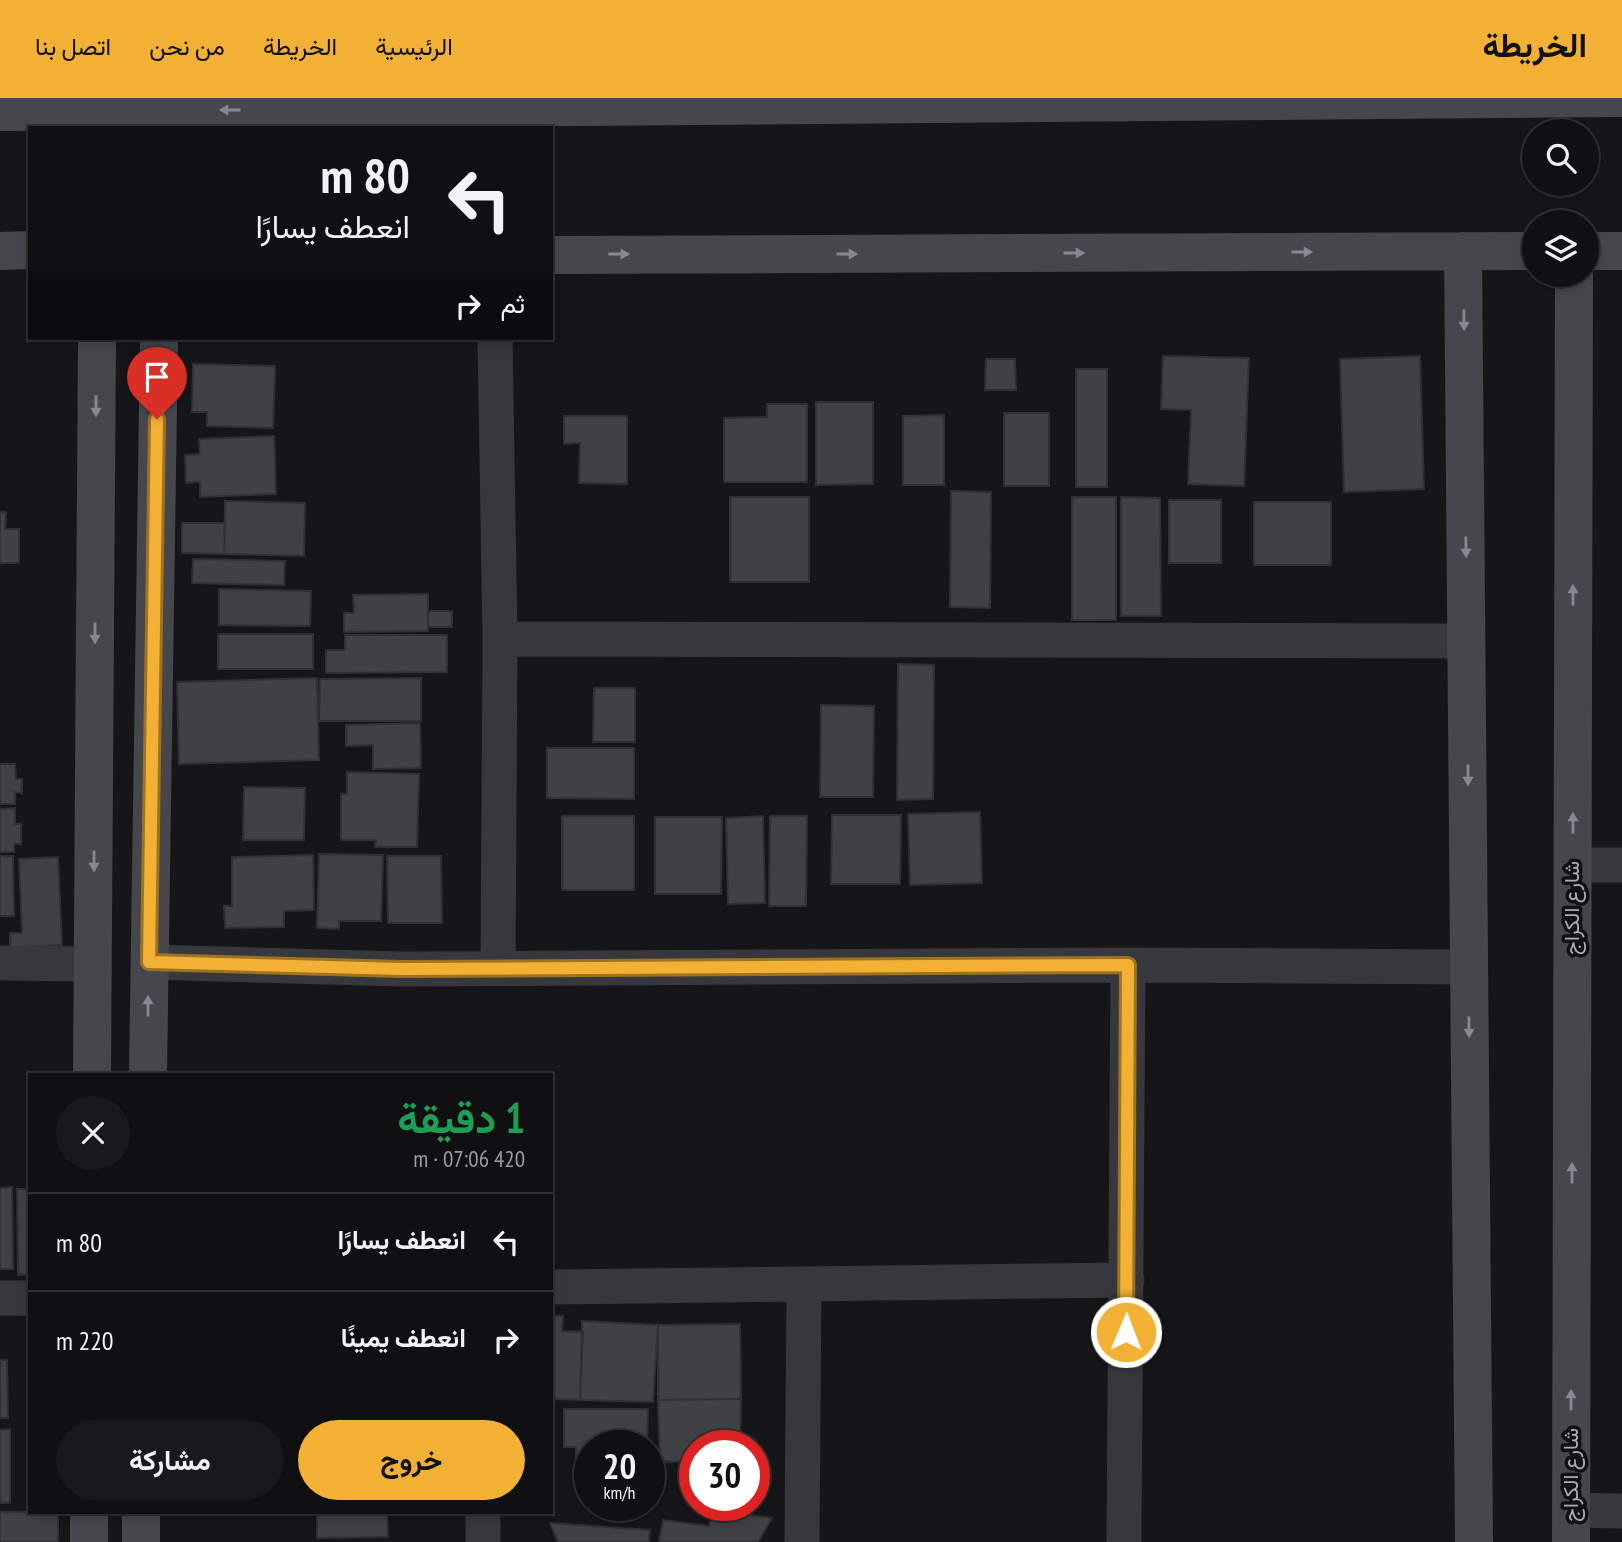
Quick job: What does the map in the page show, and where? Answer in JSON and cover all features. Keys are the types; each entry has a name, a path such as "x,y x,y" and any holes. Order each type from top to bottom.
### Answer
{"street":[{"path":"0,112 1622,98"},
{"path":"0,251 28,250"},
{"path":"1463,251 1474,1542"},
{"path":"553,255 1522,251"},
{"path":"1599,251 1622,251"},
{"name":"شارع الكراج","path":"1571,1526 1574,287"},
{"path":"92,1073 97,340"},
{"path":"148,1073 159,340"},
{"path":"495,340 500,639 499,966"},
{"path":"500,639 1467,641"},
{"path":"1573,864 1622,865"},
{"path":"0,962 93,964"},
{"path":"149,962 402,969 499,966 1469,967"},
{"path":"1124,1542 1128,965"},
{"path":"553,1287 1127,1280"},
{"path":"802,1542 804,1284"},
{"path":"0,1298 28,1298"},
{"path":"1571,1526 1622,1511"},
{"path":"89,1514 89,1542"},
{"path":"141,1514 141,1542"},
{"path":"483,1514 483,1542"}],"building":[{"path":"1163,356 1249,358 1244,486 1188,484 1191,410 1161,409"},
{"path":"1420,356 1424,489 1344,492 1340,359"},
{"path":"986,359 1015,359 1016,390 985,390"},
{"path":"193,364 275,366 273,428 207,426 207,412 192,412"},
{"path":"1076,369 1107,369 1107,487 1076,487"},
{"path":"816,402 873,402 873,484 816,485"},
{"path":"767,404 807,404 807,482 724,482 724,418 767,417"},
{"path":"1004,413 1049,413 1049,486 1004,486"},
{"path":"944,415 944,485 903,485 903,416"},
{"path":"564,416 627,416 627,484 579,483 580,443 564,444"},
{"path":"274,436 276,494 200,497 200,482 186,483 185,455 200,454 199,439"},
{"path":"951,491 991,492 990,608 950,607"},
{"path":"730,497 809,497 809,582 730,582"},
{"path":"1072,497 1116,497 1116,620 1072,620"},
{"path":"1121,497 1160,498 1161,616 1121,616"},
{"path":"1169,500 1221,500 1221,563 1169,563"},
{"path":"225,501 305,503 304,556 224,554"},
{"path":"1254,502 1331,502 1331,565 1254,565"},
{"path":"0,512 6,512 5,529 19,529 19,563 0,563"},
{"path":"182,523 225,523 224,554 182,553"},
{"path":"193,559 285,561 284,585 192,583"},
{"path":"219,589 311,591 310,626 219,625"},
{"path":"428,594 428,631 344,632 344,613 354,613 353,595"},
{"path":"428,611 452,611 452,627 428,627"},
{"path":"218,634 313,634 313,669 218,669"},
{"path":"345,635 447,635 447,672 326,673 326,650 345,650"},
{"path":"898,664 934,665 933,799 897,800"},
{"path":"317,678 319,760 179,764 177,682"},
{"path":"421,678 421,721 319,721 320,679"},
{"path":"594,688 635,688 635,742 593,742"},
{"path":"821,705 874,706 873,797 820,797"},
{"path":"420,723 421,768 373,769 373,745 346,746 346,725"},
{"path":"547,748 634,748 634,799 547,798"},
{"path":"0,764 15,764 16,779 22,779 22,793 15,792 15,804 0,804"},
{"path":"347,772 419,774 417,847 375,847 376,840 341,840 341,794 347,794"},
{"path":"244,787 305,788 304,840 243,840"},
{"path":"15,808 15,824 21,824 21,844 14,844 14,852 0,852 0,809"},
{"path":"980,812 982,883 910,885 908,814"},
{"path":"832,815 901,815 900,884 831,884"},
{"path":"562,816 634,816 634,890 562,890"},
{"path":"763,816 765,903 728,904 726,818"},
{"path":"770,816 807,816 806,906 769,906"},
{"path":"655,817 722,817 721,894 655,894"},
{"path":"319,854 383,855 381,921 339,921 339,929 317,928"},
{"path":"313,855 314,910 284,911 284,927 225,928 224,906 232,906 232,857"},
{"path":"0,856 13,856 14,916 0,916"},
{"path":"387,856 441,856 442,923 388,923"},
{"path":"58,857 62,945 10,948 10,933 22,933 19,859"},
{"path":"12,1187 13,1269 0,1269 0,1188"},
{"path":"17,1189 28,1189 28,1275 18,1275"},
{"path":"553,1316 563,1316 562,1331 583,1332 580,1400 553,1399"},
{"path":"582,1321 658,1325 653,1402 580,1400"},
{"path":"740,1324 741,1399 658,1400 658,1325"},
{"path":"0,1360 7,1360 8,1418 0,1418"},
{"path":"741,1399 740,1430 679,1430 679,1461 665,1462 665,1430 659,1430 658,1400"},
{"path":"564,1409 648,1409 647,1430 574,1430 574,1447 564,1447"},
{"path":"10,1429 10,1503 0,1503 0,1430"},
{"path":"0,1512 58,1514 58,1542 0,1542"},
{"path":"317,1514 387,1514 388,1537 317,1538"},
{"path":"772,1518 758,1542 659,1542 665,1520 709,1526 710,1521 770,1521"},
{"path":"550,1523 650,1530 649,1542 558,1542"}],"route":[{"path":"157,419 149,962 402,969 499,966 1128,965 1126,1332"}]}
